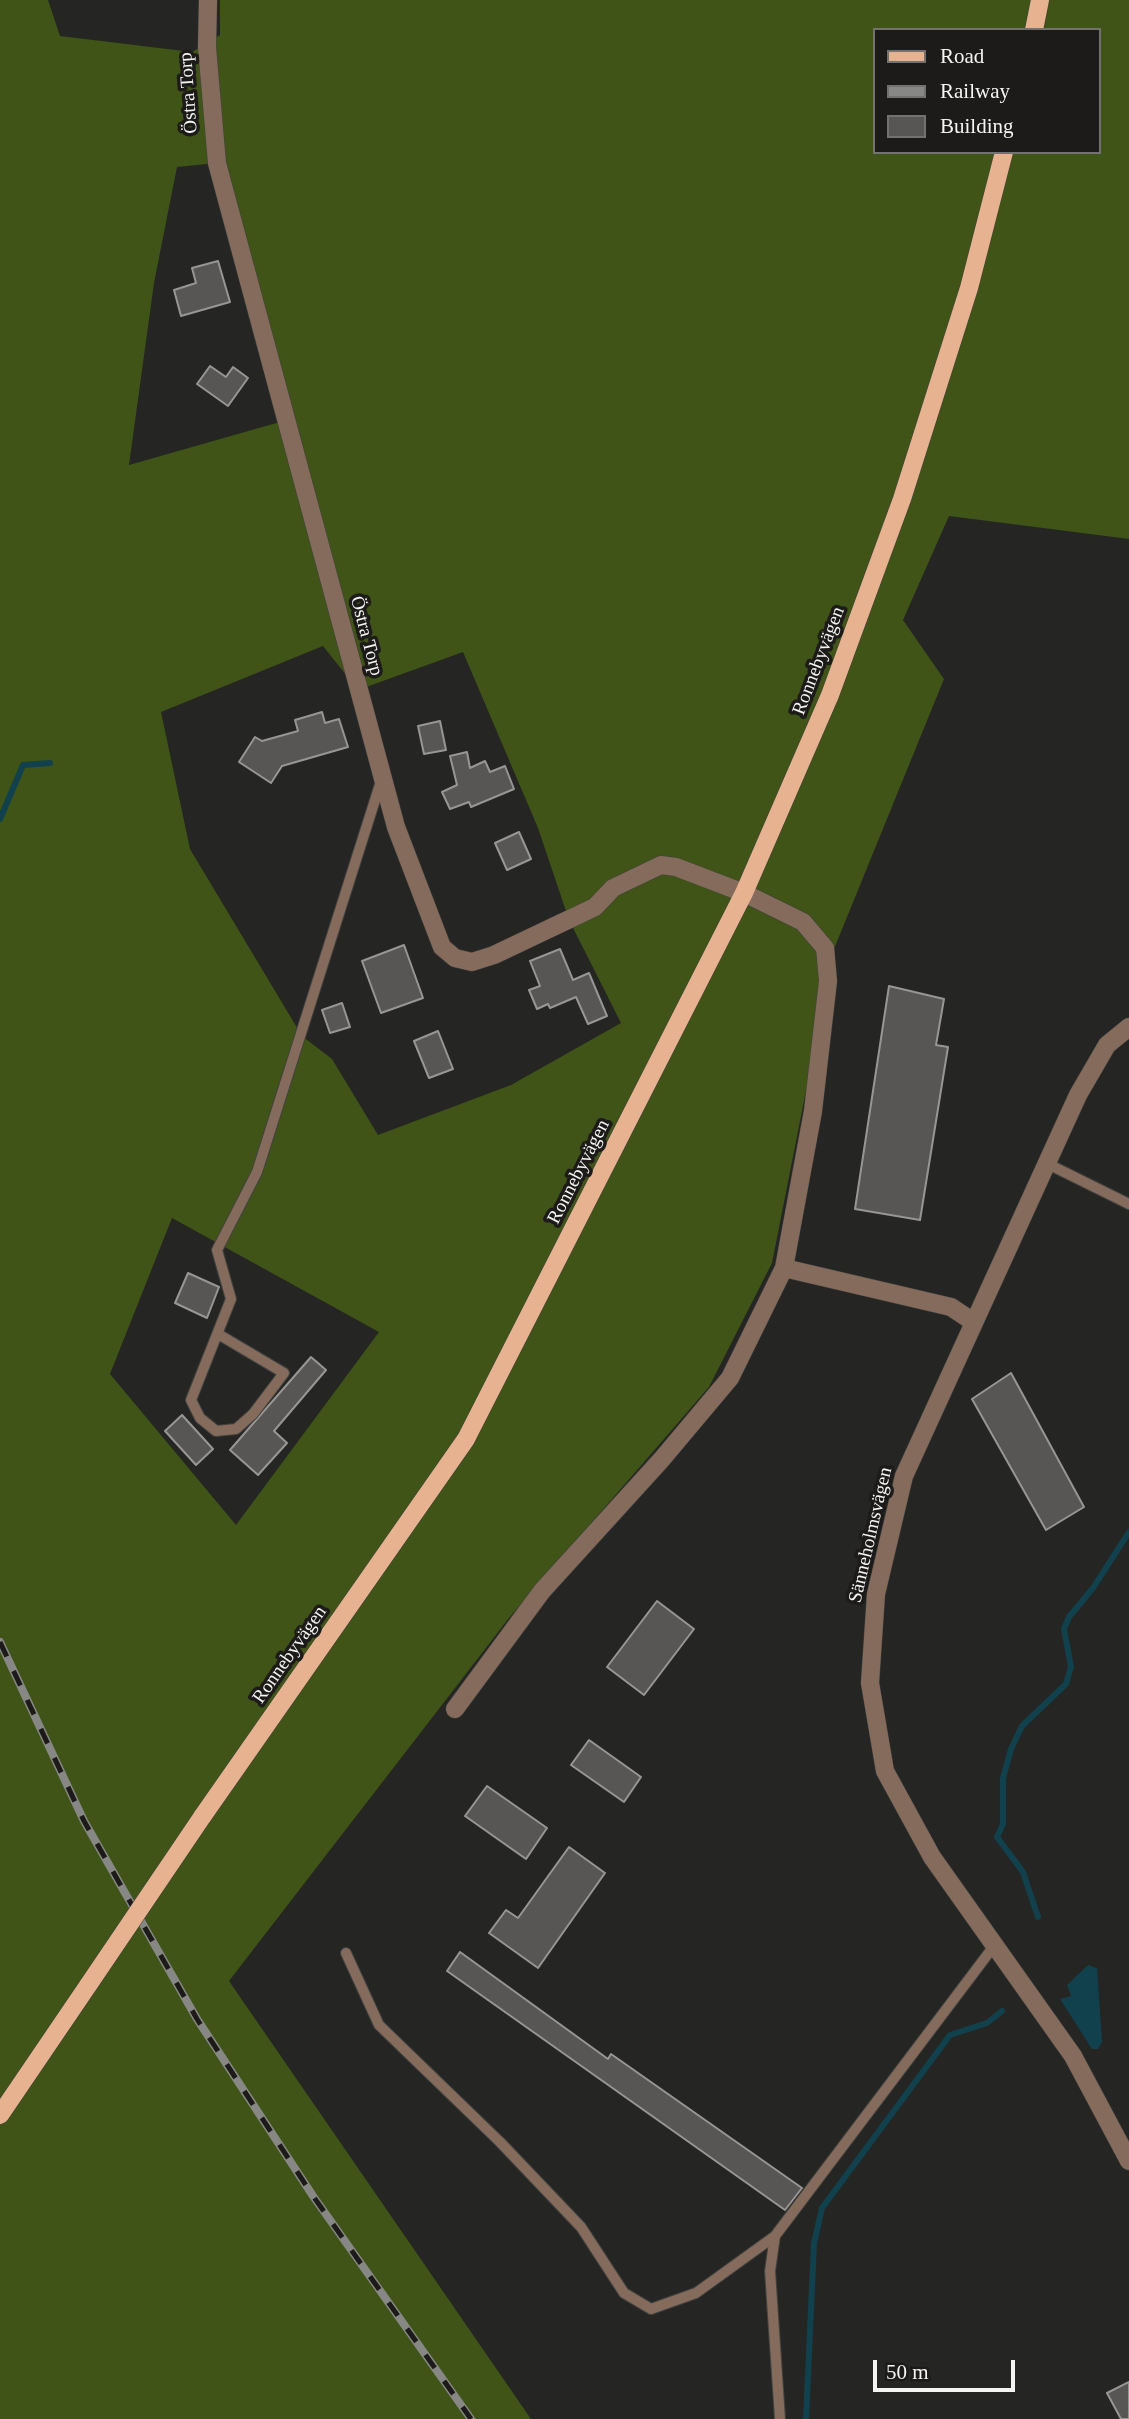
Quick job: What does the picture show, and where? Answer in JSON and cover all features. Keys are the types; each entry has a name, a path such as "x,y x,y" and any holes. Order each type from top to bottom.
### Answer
{"main road":[{"path":"1034,28 1040,0"},
{"name":"Ronnebyvägen","path":"0,2115 202,1817 466,1439 744,893 831,695 902,499 969,288 1003,154"}],"street":[{"name":"Östra Torp","path":"208,0 207,47 217,163 396,827 442,947 455,958 472,962 494,956 595,907 613,888 661,865 676,867 744,893 803,922 825,948 828,981 813,1111 784,1268 730,1378 662,1460 542,1591 455,1709"},
{"name":"Sänneholmsvägen","path":"1129,1027 1107,1045 1078,1096 972,1321 904,1476 876,1594 870,1683 885,1771 932,1857 1073,2056 1129,2161"},
{"path":"784,1268 951,1307 972,1321"}],"lane":[{"path":"218,1334 285,1373 253,1415 236,1429 216,1431 200,1418 191,1399 231,1299 217,1250 257,1172 383,776"},
{"path":"1046,1163 1129,1204"},
{"path":"346,1953 379,2025 500,2142 581,2227 624,2293 651,2309 696,2293 775,2236 995,1946"},
{"path":"775,2236 770,2270 780,2419"}],"green space":[{"path":"0,0 48,0 60,36 192,52 220,35 220,0 1129,0 1129,539 949,516 903,620 944,679 834,949 772,1263 709,1387 509,1618 229,1981 531,2419 0,2419","holes":["217,163 287,420 129,465 154,283 177,167","323,646 358,690 463,652 538,828 569,920 621,1023 511,1085 378,1135 332,1059 302,1036 190,849 161,712","172,1218 379,1332 236,1525 110,1374"]}],"water":[{"path":"1088,1965 1097,1968 1102,2042 1098,2049 1092,2049 1060,1999 1071,1996 1067,1985"}],"building":[{"path":"218,261 230,302 181,316 174,290 196,283 192,268"},
{"path":"210,366 226,377 233,367 248,378 228,406 197,384"},
{"path":"322,712 325,723 339,719 348,747 282,766 271,783 239,762 255,737 262,741 298,731 295,720"},
{"path":"440,721 446,750 424,754 418,726"},
{"path":"467,752 470,768 485,761 490,772 505,766 514,789 471,807 469,802 450,809 442,792 457,785 450,756"},
{"path":"519,832 531,859 507,870 495,843"},
{"path":"404,945 423,998 381,1013 362,961"},
{"path":"560,949 573,980 589,973 607,1016 588,1024 576,997 550,1008 548,1004 537,1009 529,990 540,986 530,961"},
{"path":"889,986 944,999 936,1045 948,1047 920,1220 855,1209"},
{"path":"342,1003 350,1027 330,1033 322,1010"},
{"path":"438,1031 453,1069 429,1078 414,1041"},
{"path":"188,1273 219,1287 207,1318 175,1303"},
{"path":"311,1357 326,1370 274,1431 287,1443 258,1475 230,1450"},
{"path":"1011,1373 1084,1507 1046,1530 972,1399"},
{"path":"182,1415 213,1449 196,1465 165,1431"},
{"path":"657,1601 694,1629 644,1695 607,1667"},
{"path":"589,1740 641,1777 624,1802 571,1765"},
{"path":"487,1786 547,1828 526,1859 465,1816"},
{"path":"569,1847 605,1873 538,1968 489,1933 506,1910 518,1918"},
{"path":"460,1952 608,2059 611,2054 802,2188 785,2210 447,1971"},
{"path":"1129,2382 1129,2419 1121,2419 1107,2393"}],"waterway":[{"path":"0,819 23,765 50,763"},
{"path":"1038,1917 1023,1872 997,1837 1003,1824 1003,1778 1011,1749 1022,1726 1066,1684 1071,1667 1064,1629 1069,1617 1093,1588 1129,1532"},
{"path":"806,2419 814,2243 822,2208 950,2035 987,2023 1002,2011"}],"railway":[{"path":"0,1642 84,1821 197,2019 313,2196 471,2419"}]}
